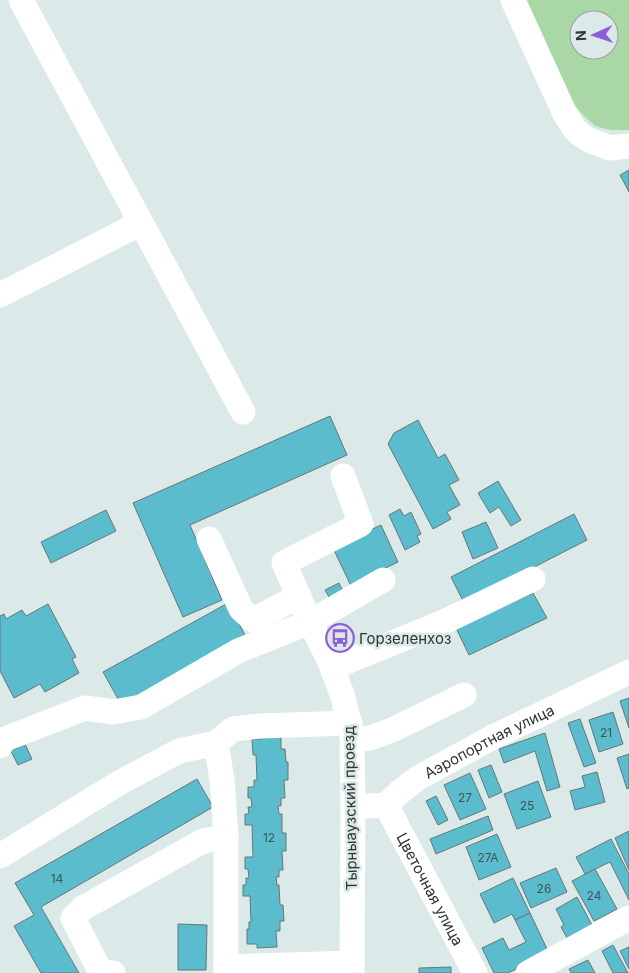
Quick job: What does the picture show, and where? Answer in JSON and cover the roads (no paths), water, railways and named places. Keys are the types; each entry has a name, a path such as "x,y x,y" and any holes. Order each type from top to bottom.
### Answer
{"street":[{"path":"21,0 243,412"},
{"path":"513,0 565,114 574,128 590,140 610,148 629,146"},
{"path":"0,295 141,223"},
{"name":"Тырныаузский проезд","path":"343,476 361,524 284,563 332,668 343,697 351,732 353,807 352,968"},
{"path":"208,539 241,609 253,620 298,596"},
{"path":"332,668 446,621 533,579"},
{"path":"0,746 6,739 85,708 114,712 141,707 238,651 310,622 383,580"},
{"name":"Аэропортная улица","path":"386,805 400,791 418,778 493,737 629,672"},
{"path":"0,856 119,783 179,751 216,743 233,729 260,726 351,732 370,738 392,730 464,695"},
{"path":"216,743 222,780 226,838 226,970 352,968"},
{"path":"353,807 386,805"},
{"name":"Цветочная улица","path":"386,805 475,973"},
{"path":"113,973 100,971 74,918 83,908 203,841 226,838"},
{"path":"528,973 629,918"}],"place":[{"name":"Горзеленхоз","path":"340,638"}]}
